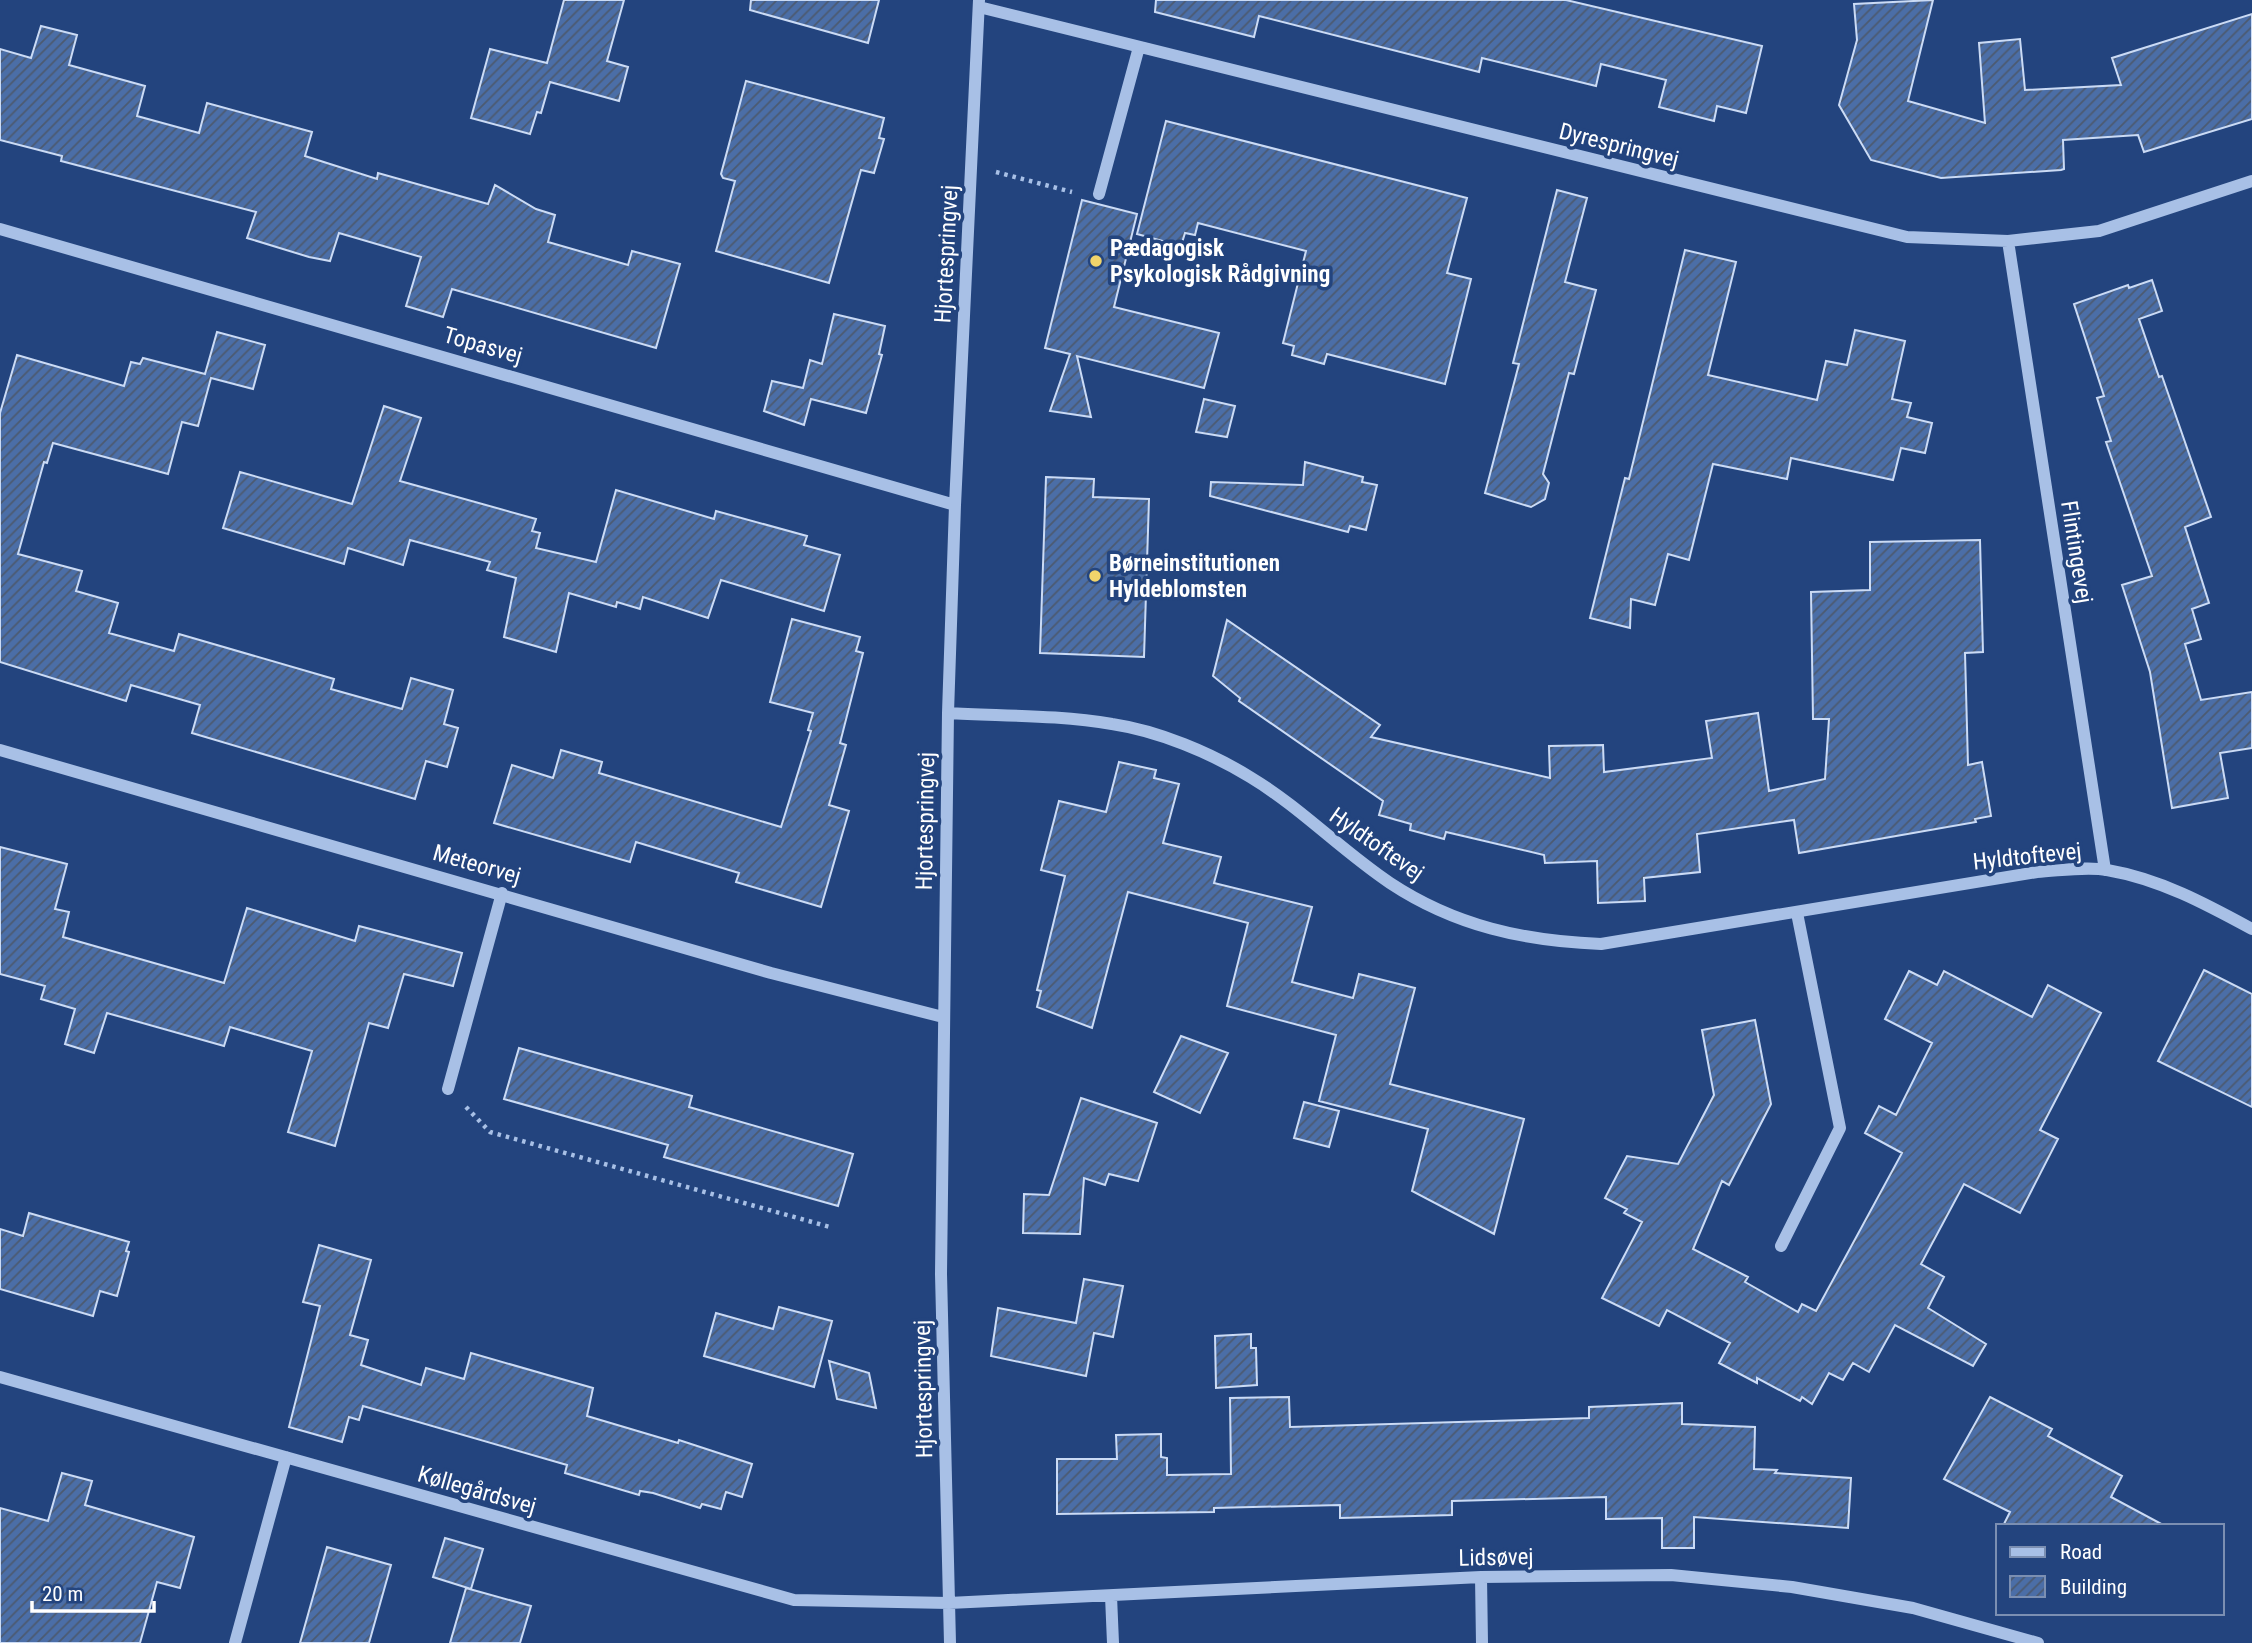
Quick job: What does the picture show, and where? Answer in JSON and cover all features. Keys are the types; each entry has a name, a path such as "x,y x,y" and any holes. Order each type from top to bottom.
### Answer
{"street":[{"name":"Dyrespringvej","path":"979,4 1139,47 1907,237 2008,241 2099,231 2252,181"},
{"name":"Hjortespringvej","path":"950,1643 941,1274 948,713 979,4"},
{"path":"1099,194 1139,47"},
{"name":"Topasvej","path":"0,229 955,505"},
{"name":"Flintingevej","path":"2008,241 2105,870"},
{"name":"Hyldtoftevej","path":"948,713 1113,724 1178,743 1251,778 1391,883 1439,911 1491,931 1545,942 1601,944 2037,872 2105,870 2149,880 2190,896 2252,929"},
{"name":"Meteorvej","path":"0,750 502,893 771,973 943,1017"},
{"path":"448,1089 502,893"},
{"path":"1781,1246 1840,1128 1797,913"},
{"name":"Køllegårdsvej","path":"0,1377 794,1600 949,1603"},
{"path":"234,1643 286,1457"},
{"name":"Lidsøvej","path":"949,1603 1481,1577 1671,1576 1792,1587 1913,1608 2038,1643"},
{"path":"1481,1577 1482,1643"},
{"path":"1111,1596 1113,1643"}],"path":[{"path":"971,166 1075,193 1099,194"},
{"path":"448,1089 490,1132 830,1227"}],"building":[{"path":"564,0 624,0 607,61 628,67 619,101 550,82 541,113 537,112 530,134 471,118 490,49 547,63"},
{"path":"751,0 879,0 868,43 750,10"},
{"path":"1156,0 1566,0 1762,46 1746,113 1717,106 1714,121 1659,107 1666,80 1601,64 1596,86 1482,58 1479,72 1259,16 1254,37 1155,12"},
{"path":"1933,0 1908,101 1985,123 1979,43 2020,39 2025,90 2121,85 2112,58 2252,14 2252,119 2144,152 2138,135 2063,140 2064,169 2061,170 1941,178 1871,160 1839,105 1857,40 1854,4"},
{"path":"41,26 77,35 69,65 145,86 137,116 199,133 207,103 312,132 305,156 377,179 378,173 488,204 495,185 536,209 555,215 548,242 628,265 632,251 680,264 656,348 452,289 443,317 406,306 421,257 339,233 330,261 309,257 247,238 256,212 61,161 62,156 0,140 0,49 31,58"},
{"path":"746,81 884,118 879,138 884,139 874,173 861,170 829,283 716,251 735,181 723,178 721,174"},
{"path":"1166,121 1467,198 1447,273 1471,279 1445,384 1327,354 1324,364 1292,355 1294,346 1283,343 1306,251 1198,223 1195,235 1185,233 1181,246 1137,234"},
{"path":"1557,190 1587,198 1565,282 1596,290 1574,374 1569,373 1543,474 1549,483 1545,499 1531,507 1485,493 1519,364 1513,363"},
{"name":"Pædagogisk Psykologisk Rådgivning","path":"1082,200 1137,214 1114,307 1219,333 1204,388 1077,356 1091,417 1050,411 1070,354 1045,348"},
{"path":"1685,250 1736,262 1708,375 1817,400 1826,361 1847,365 1855,330 1905,341 1892,399 1911,403 1907,417 1932,423 1925,453 1901,448 1893,480 1791,458 1787,479 1713,464 1689,560 1668,554 1655,605 1631,599 1630,628 1590,618 1625,478 1629,479"},
{"path":"2152,280 2162,311 2139,319 2159,377 2162,376 2211,517 2185,527 2209,603 2192,609 2201,639 2185,644 2201,700 2252,692 2252,748 2220,753 2228,798 2172,808 2150,672 2122,585 2152,576 2106,442 2111,441 2097,398 2104,396 2074,304 2128,285 2129,288"},
{"path":"834,314 885,326 879,354 882,355 866,413 811,399 804,425 764,411 772,381 803,388 810,360 822,364"},
{"path":"217,332 265,345 253,389 211,378 198,426 182,422 168,474 53,443 47,463 44,462 18,554 82,571 76,591 118,603 109,633 174,651 179,634 334,679 331,689 402,709 411,678 453,690 444,724 458,728 447,767 426,761 415,799 192,733 200,705 131,685 126,701 0,662 0,413 17,355 124,386 131,362 140,364 143,358 205,374"},
{"path":"1204,399 1235,406 1227,437 1196,432"},
{"path":"384,406 421,418 400,481 536,519 532,531 540,533 536,548 596,562 616,490 714,519 716,511 807,536 804,545 840,555 824,611 721,580 708,618 643,597 640,609 617,602 616,607 569,593 556,652 504,637 516,578 487,570 490,562 410,540 403,565 348,548 344,564 223,528 240,472 352,504"},
{"path":"1305,462 1363,477 1362,482 1377,485 1366,530 1350,526 1348,532 1210,496 1211,482 1303,485"},
{"name":"Børneinstitutionen Hyldeblomsten","path":"1046,477 1094,479 1093,497 1149,499 1144,657 1040,653"},
{"path":"1980,540 1983,652 1965,653 1968,765 1982,762 1991,816 1975,819 1976,822 1799,853 1794,820 1697,834 1700,872 1644,878 1645,901 1598,903 1597,861 1545,863 1544,855 1446,832 1444,839 1410,830 1411,824 1379,815 1383,801 1239,701 1240,698 1213,676 1227,620 1380,725 1371,737 1550,778 1549,746 1603,745 1604,772 1712,758 1706,721 1758,713 1769,791 1825,779 1829,719 1813,719 1811,592 1870,590 1870,542"},
{"path":"792,619 860,637 856,651 863,653 840,743 846,745 829,805 849,811 821,907 736,882 739,873 636,842 630,862 494,823 512,765 553,778 561,750 602,762 599,773 781,827 811,731 808,730 813,713 770,702"},
{"path":"1119,762 1156,770 1154,778 1179,784 1163,843 1221,857 1214,883 1312,907 1292,982 1353,998 1359,974 1415,988 1390,1084 1524,1119 1494,1234 1412,1191 1428,1129 1319,1101 1336,1035 1227,1006 1248,923 1128,892 1092,1028 1037,1007 1041,991 1037,990 1065,876 1041,870 1059,801 1106,812"},
{"path":"0,847 67,864 55,909 69,912 63,937 224,983 247,908 355,941 359,926 462,953 453,986 404,974 388,1028 369,1023 335,1146 288,1132 312,1051 230,1027 224,1046 107,1013 94,1053 65,1044 75,1009 41,999 45,986 0,974"},
{"path":"2204,970 2252,994 2252,1107 2158,1061"},
{"path":"1909,971 1937,985 1944,971 2032,1017 2048,985 2101,1013 2040,1130 2058,1139 2020,1213 1964,1184 1921,1264 1944,1277 1928,1308 1986,1344 1973,1366 1895,1325 1869,1372 1853,1363 1843,1380 1829,1373 1812,1404 1802,1397 1800,1401 1757,1378 1757,1383 1719,1363 1730,1343 1667,1310 1659,1326 1602,1298 1642,1222 1624,1213 1627,1209 1605,1198 1627,1156 1678,1164 1714,1095 1702,1030 1755,1020 1771,1104 1729,1185 1722,1181 1693,1249 1748,1277 1745,1282 1798,1312 1802,1304 1816,1311 1902,1153 1865,1133 1879,1106 1896,1115 1932,1043 1885,1019"},
{"path":"1181,1036 1228,1053 1200,1113 1154,1092"},
{"path":"519,1048 692,1096 689,1107 853,1154 838,1206 664,1157 668,1145 504,1099"},
{"path":"1081,1098 1157,1123 1138,1181 1109,1174 1105,1185 1084,1178 1080,1234 1023,1233 1024,1194 1049,1195"},
{"path":"1304,1102 1339,1111 1329,1147 1294,1138"},
{"path":"29,1213 129,1242 126,1251 129,1252 117,1296 100,1291 93,1316 0,1289 0,1229 23,1236"},
{"path":"319,1245 371,1260 350,1335 368,1340 361,1365 421,1385 426,1368 464,1379 471,1353 593,1388 587,1416 678,1443 679,1440 752,1464 742,1497 726,1492 721,1509 702,1504 700,1508 653,1493 640,1491 639,1495 565,1473 567,1465 363,1406 359,1420 349,1417 342,1442 289,1427 320,1306 303,1302"},
{"path":"1084,1279 1123,1286 1113,1337 1094,1333 1086,1376 991,1356 998,1308 1076,1323"},
{"path":"779,1307 832,1321 814,1387 704,1356 716,1313 773,1329"},
{"path":"1251,1334 1251,1348 1256,1348 1257,1385 1216,1388 1215,1336"},
{"path":"829,1361 869,1373 876,1408 837,1399"},
{"path":"1289,1397 1290,1427 1589,1418 1589,1407 1682,1403 1682,1424 1755,1427 1754,1469 1851,1478 1848,1528 1694,1517 1694,1548 1662,1548 1662,1518 1606,1519 1606,1497 1452,1501 1452,1515 1340,1518 1340,1505 1214,1508 1214,1512 1057,1514 1057,1459 1117,1459 1116,1435 1161,1434 1161,1457 1167,1458 1167,1475 1231,1474 1230,1398"},
{"path":"1990,1397 2052,1429 2048,1436 2122,1476 2111,1497 2161,1524 2004,1524 2010,1512 1944,1479"},
{"path":"62,1473 92,1481 85,1505 194,1537 180,1588 157,1582 140,1643 0,1643 0,1508 48,1521"},
{"path":"445,1538 483,1549 471,1589 433,1577"},
{"path":"327,1547 391,1565 369,1643 300,1643"},
{"path":"466,1588 531,1606 520,1643 450,1643"}],"place":[{"name":"Pædagogisk Psykologisk Rådgivning","path":"1096,261"},
{"name":"Børneinstitutionen Hyldeblomsten","path":"1095,576"}]}
